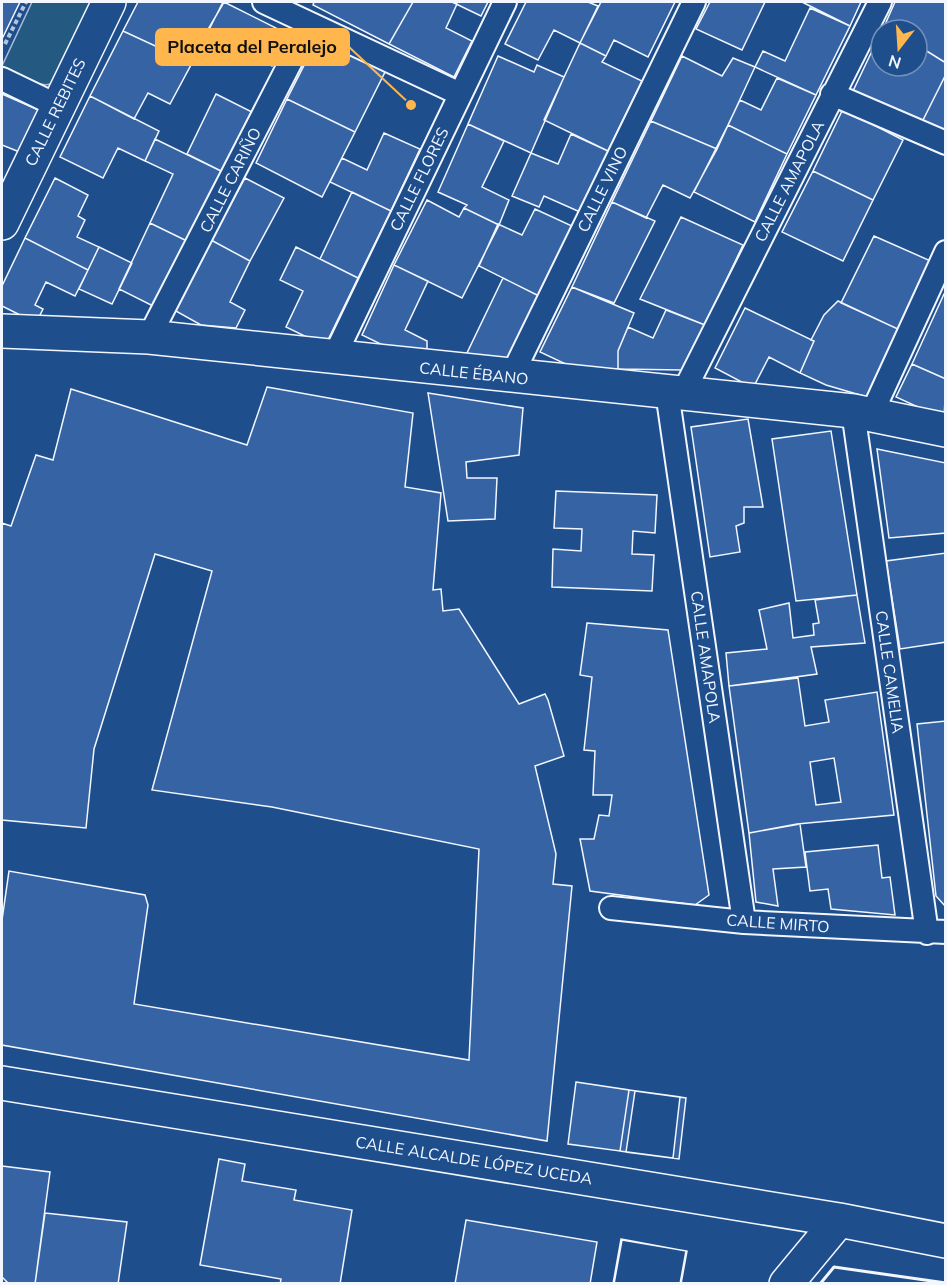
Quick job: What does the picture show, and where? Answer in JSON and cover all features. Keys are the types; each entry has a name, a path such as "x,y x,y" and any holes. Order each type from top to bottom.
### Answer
{"street":[{"name":"CALLE REBITES","path":"2,223 109,2"},
{"name":"CALLE ÉBANO","path":"2,331 149,337 511,377 863,412 945,430"},
{"name":"CALLE ALCALDE LÓPEZ UCEDA","path":"2,1083 839,1220 945,1241"},
{"path":"786,1284 839,1220"}],"lane":[{"path":"264,2 460,94"},
{"name":"CALLE FLORES","path":"334,357 505,2"},
{"name":"CALLE VINO","path":"511,377 694,2"},
{"name":"CALLE AMAPOLA","path":"744,922 675,393 880,2"},
{"name":"CALLE CARIÑO","path":"149,337 310,24"},
{"path":"2,79 58,106"},
{"path":"832,94 945,143"},
{"path":"863,412 945,252"},
{"name":"CALLE CAMELIA","path":"863,412 936,932"},
{"name":"CALLE MIRTO","path":"610,908 744,922 936,932"}],"path":[{"path":"2,50 26,2"}],"shaded area":[{"path":"32,2 96,2 54,83 48,85 34,83 2,66"}],"building":[{"path":"2,2 20,2 2,39"},
{"path":"138,2 223,2 192,63 123,31"},
{"path":"224,2 288,34 272,66 206,33"},
{"path":"314,2 413,2 389,44 313,5"},
{"path":"413,2 457,4 446,28 472,41 454,77 389,44"},
{"path":"452,2 488,2 481,16"},
{"path":"526,2 588,2 598,6 580,43 554,30 538,60 505,44"},
{"path":"601,2 675,2 648,57 614,40 606,56 580,43"},
{"path":"710,2 765,2 742,50 696,29"},
{"path":"802,2 861,2 850,26"},
{"path":"895,2 946,2 946,63 929,52 929,18 888,18"},
{"path":"810,8 850,26 816,95 755,67 763,51 785,61"},
{"path":"123,31 192,63 170,104 148,93 134,119 90,96"},
{"path":"319,36 386,70 355,132 287,99"},
{"path":"580,43 606,56 602,62 642,81 608,151 544,120"},
{"path":"929,52 946,63 946,74 922,122 853,91 869,57 869,78 929,78"},
{"path":"498,56 534,72 537,65 564,77 531,153 468,124"},
{"path":"682,56 722,76 733,58 755,67 717,149 651,121"},
{"path":"946,74 946,132 922,122"},
{"path":"777,78 816,95 787,154 728,125 740,100 761,110"},
{"path":"2,94 41,111 22,153 2,145"},
{"path":"216,94 252,112 223,172 187,154"},
{"path":"90,96 159,131 145,161 118,148 103,178 60,157"},
{"path":"287,99 355,132 322,197 256,163"},
{"path":"843,109 903,140 873,200 813,171"},
{"path":"651,121 717,149 690,198 663,185 646,218 612,202"},
{"path":"468,124 504,141 482,187 509,200 499,225 464,208 467,205 438,192"},
{"path":"728,125 787,154 755,222 694,192"},
{"path":"384,133 420,149 391,211 330,182 342,158 367,170"},
{"path":"571,134 608,151 580,212 544,196 539,207 512,196 531,153 558,164"},
{"path":"155,139 223,172 189,242 150,223 173,174 145,161"},
{"path":"813,171 873,200 843,261 782,232"},
{"path":"55,178 88,195 78,216 85,220 77,237 99,247 88,270 25,238"},
{"path":"245,178 284,198 250,261 211,240"},
{"path":"352,192 391,211 358,278 320,259"},
{"path":"427,200 459,217 464,208 499,225 462,298 394,265"},
{"path":"612,202 655,221 614,303 572,287"},
{"path":"535,209 572,226 539,296 479,266 498,224 522,235"},
{"path":"681,217 743,245 705,325 640,299"},
{"path":"150,223 189,242 157,308 119,289"},
{"path":"874,236 933,262 900,330 841,303"},
{"path":"25,238 88,270 75,296 46,282 35,305 43,309 36,323 2,306 2,286"},
{"path":"211,240 250,261 230,302 245,310 236,328 201,325 174,310"},
{"path":"99,247 132,263 112,304 79,289"},
{"path":"296,247 358,278 325,346 286,327 303,291 280,280"},
{"path":"394,265 428,281 405,330 427,341 427,353 399,353 362,335"},
{"path":"503,278 539,296 506,362 466,355"},
{"path":"572,287 634,313 618,351 618,369 574,368 540,352"},
{"path":"946,294 946,379 912,364"},
{"path":"838,301 900,330 867,397 826,385 800,373 814,341 811,340 824,315"},
{"path":"745,308 814,341 800,373 769,357 753,388 715,368"},
{"path":"666,310 705,325 683,370 618,369 618,351 628,327 653,338"},
{"path":"912,364 946,379 944,419 896,397"},
{"path":"267,387 413,413 405,487 441,493 433,590 441,589 443,611 459,609 519,704 545,694 548,700 564,756 535,766 556,854 553,884 572,886 547,1141 2,1045 2,920 9,871 145,895 148,905 134,1004 469,1060 479,849 272,807 152,790 212,571 155,554 94,749 86,828 2,820 2,523 11,526 36,455 53,460 71,389 247,445"},
{"path":"428,393 523,408 519,455 466,462 467,478 497,478 495,519 448,521"},
{"path":"748,419 763,507 744,507 744,523 736,526 740,552 710,557 691,427"},
{"path":"831,431 857,595 796,601 772,439"},
{"path":"877,449 946,463 946,533 889,538"},
{"path":"556,491 657,495 655,533 633,531 632,554 654,555 652,591 552,587 553,549 581,551 582,529 554,528"},
{"path":"946,553 946,642 900,649 886,561"},
{"path":"857,595 865,643 811,647 817,674 729,686 726,653 767,649 759,610 789,603 793,638 814,635 813,624 819,623 815,600"},
{"path":"587,623 668,630 709,895 695,905 590,891 580,839 594,839 599,815 609,816 612,795 593,795 595,751 584,750 592,677 580,675"},
{"path":"798,678 805,726 829,722 825,700 877,692 894,815 797,824 749,833 729,686","holes":["834,758 841,802 816,805 810,762"]},
{"path":"946,721 946,907 936,896 917,724"},
{"path":"800,824 806,867 773,869 778,906 756,902 749,833"},
{"path":"878,845 882,878 890,877 895,915 831,909 828,889 810,891 805,852"},
{"path":"576,1082 629,1090 620,1151 568,1144"},
{"path":"629,1090 680,1097 673,1158 620,1151"},
{"path":"635,1091 686,1098 679,1159 626,1152"},
{"path":"219,1159 245,1164 242,1181 296,1190 294,1200 352,1210 340,1284 280,1284 281,1279 200,1265"},
{"path":"2,1166 50,1172 35,1284 9,1284 2,1277"},
{"path":"45,1213 127,1222 118,1284 35,1284"},
{"path":"466,1220 597,1242 590,1284 455,1284"},
{"path":"621,1239 686,1251 680,1284 613,1284"},
{"path":"622,1240 687,1251 681,1284 614,1284"}],"wall":[{"path":"820,1284 834,1267 946,1283"}],"place":[{"name":"Placeta del Peralejo","path":"411,105"}]}
